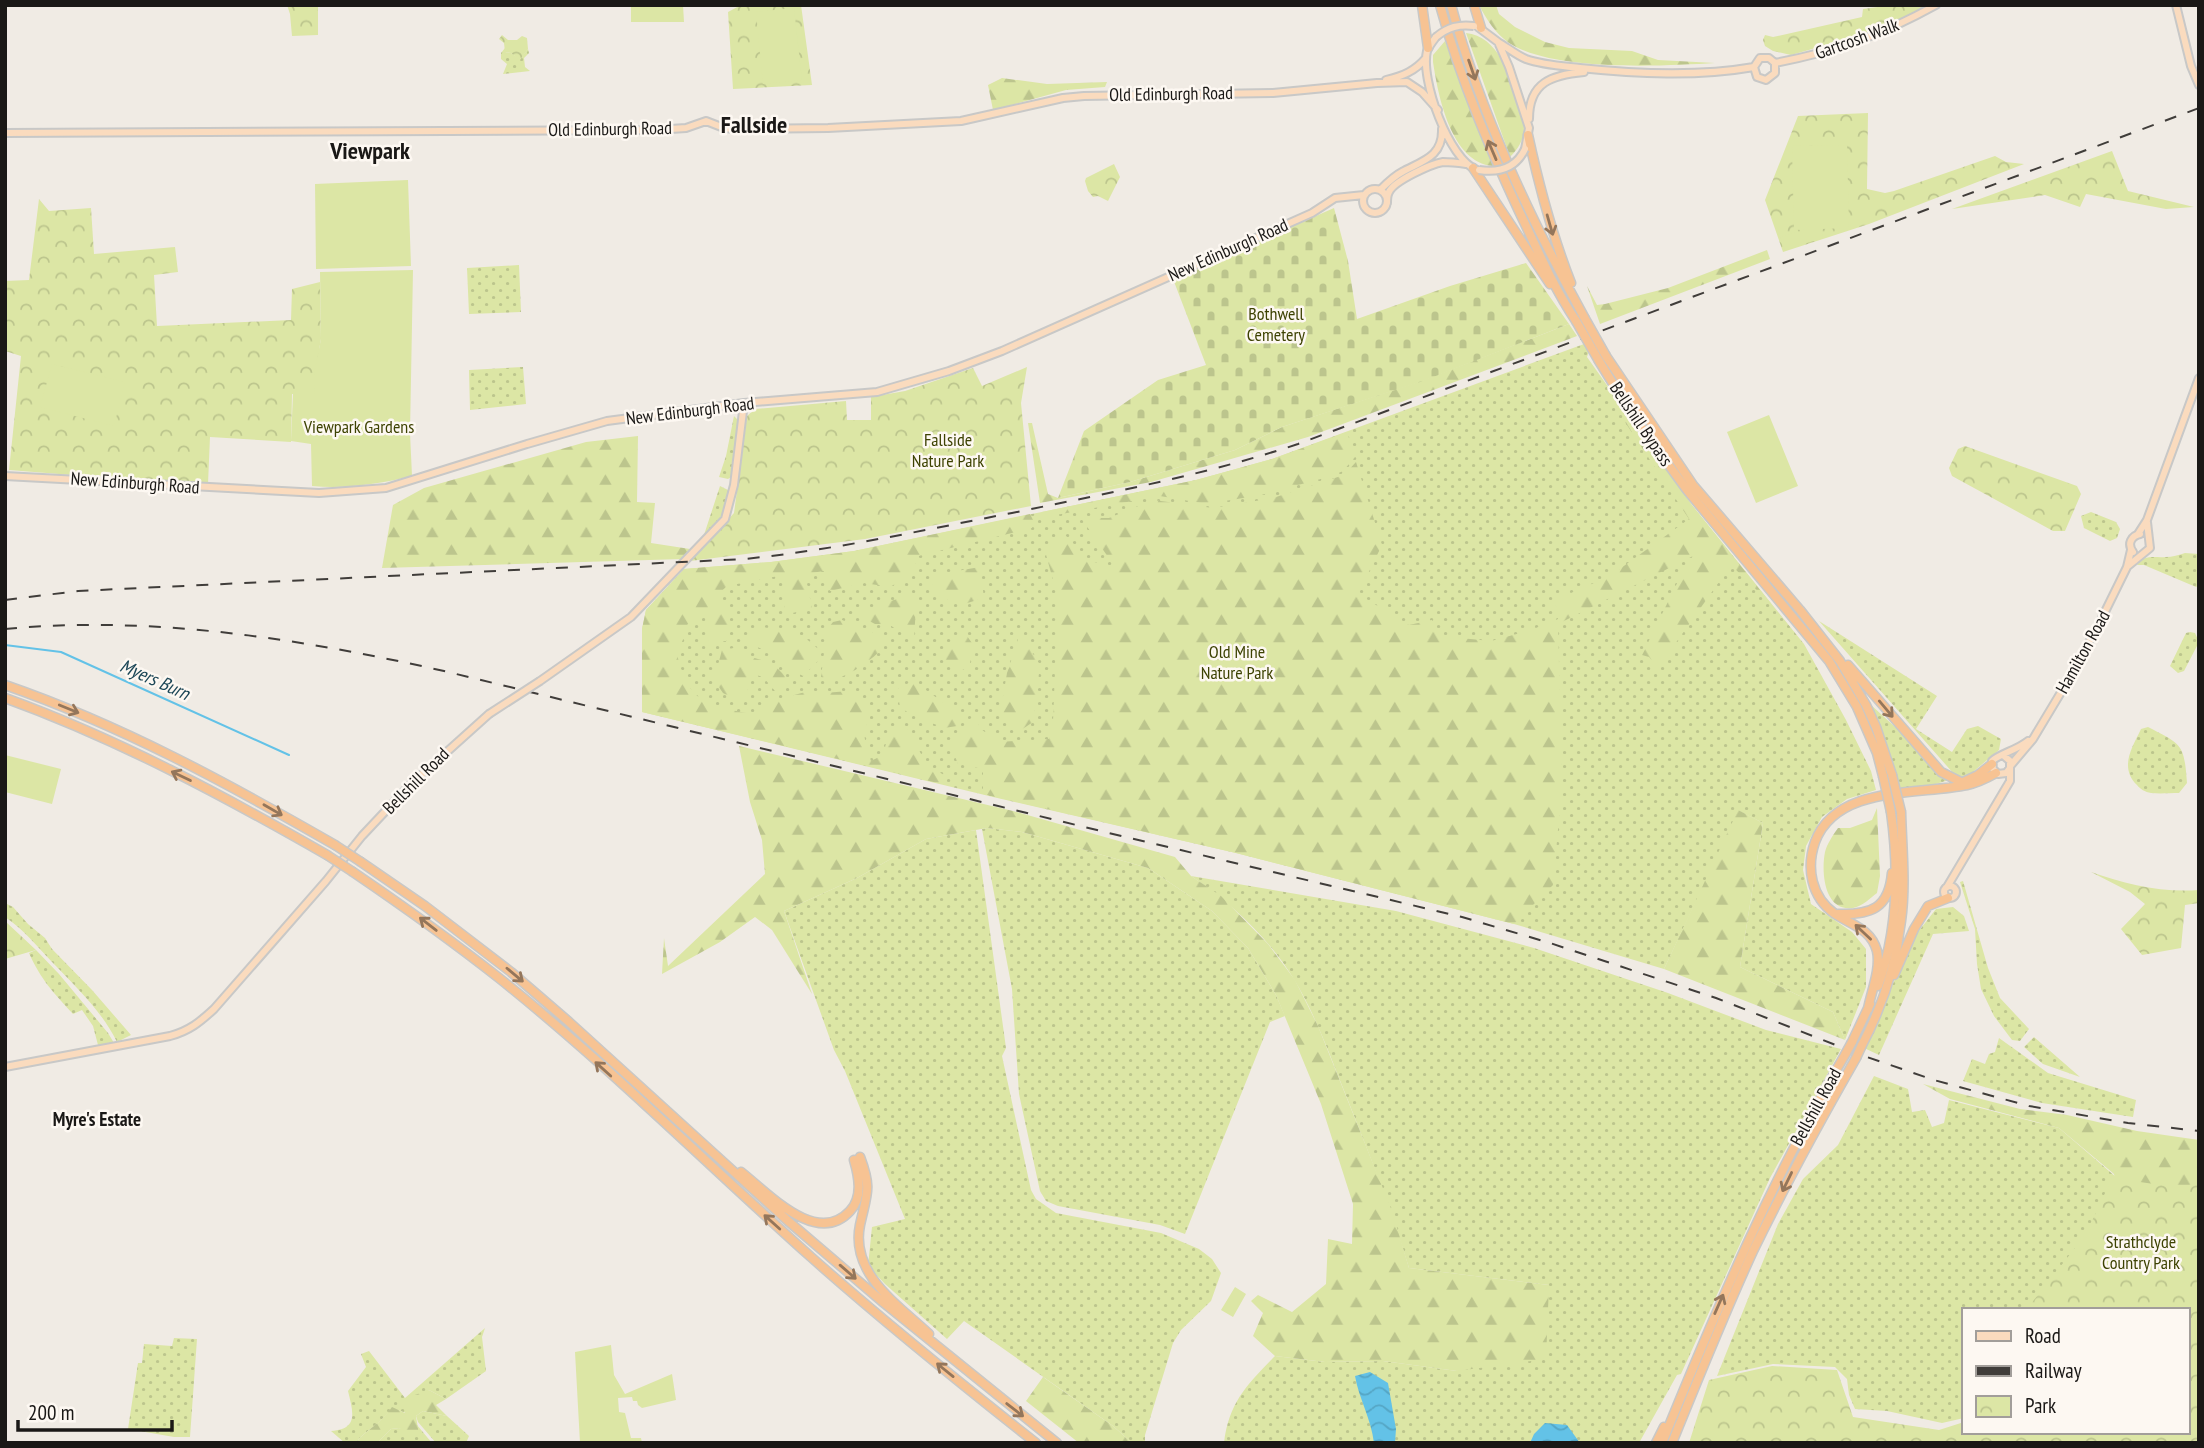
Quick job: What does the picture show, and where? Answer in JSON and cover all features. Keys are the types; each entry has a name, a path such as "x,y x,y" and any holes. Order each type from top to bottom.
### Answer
{"highway":[{"path":"1422,5 1428,48"},
{"name":"Bellshill Bypass","path":"1440,5 1451,44 1478,117 1540,255 1602,358 1633,416 1687,490 1829,661 1857,707 1901,812"},
{"name":"Bellshill Bypass","path":"1451,5 1491,122 1578,319"},
{"path":"1474,5 1478,27"},
{"path":"1529,132 1541,192 1578,319"},
{"path":"1472,168 1578,319"},
{"name":"Bellshill Bypass","path":"1602,358 1693,485 1825,640 1854,682 1885,750 1891,812"},
{"path":"1825,640 1941,772 1961,782"},
{"path":"5,685 105,724 228,784 335,845 425,906 511,972 569,1022 864,1287 1057,1443"},
{"path":"5,698 97,735 226,797 327,855 418,915 561,1030 814,1260 1036,1443"},
{"path":"1950,787 1978,775 1992,764"},
{"path":"1868,1009 1878,963 1874,943 1866,932 1822,903 1811,880 1812,854 1816,840 1825,825 1843,808 1863,799 1970,784 1998,774"},
{"name":"Bellshill Road","path":"1683,1390 1776,1180 1852,1042 1882,973 1893,921 1896,883 1891,812"},
{"name":"Bellshill Road","path":"1696,1384 1753,1251 1788,1179 1875,1020 1890,976 1902,921 1901,812"},
{"path":"1835,914 1866,913 1881,903 1891,881 1894,835"},
{"path":"1875,1020 1914,929 1928,906 1948,898"},
{"path":"687,1129 798,1216 819,1224 833,1224 844,1218 854,1207 859,1189 857,1158 868,1184 867,1204 860,1227 859,1250 865,1268 877,1285 974,1376"},
{"path":"1672,1443 1696,1384"},
{"path":"1678,1443 1696,1384"},
{"path":"1656,1443 1683,1390"},
{"path":"1662,1443 1683,1390"},
{"path":"976,1395 1028,1443"}],"main road":[{"name":"Gartcosh Walk","path":"1775,63 1823,54 1858,42 1906,22 1936,5"},
{"path":"2176,5 2191,66 2199,85"},
{"path":"1472,168 1442,125 1430,88 1426,58 1428,48 1443,32 1458,25 1478,27"},
{"name":"Gartcosh Walk","path":"1478,27 1525,59 1553,65 1685,74 1754,67 1760,58 1769,58 1775,63"},
{"path":"1498,42 1529,132"},
{"name":"Old Edinburgh Road","path":"1377,83 1417,68 1426,58"},
{"name":"Gartcosh Walk","path":"1754,67 1757,77 1766,80 1775,73 1775,63"},
{"name":"Gartcosh Walk","path":"1472,168 1495,172 1517,161 1525,149 1529,132 1529,105 1535,91 1548,80 1564,74 1599,70"},
{"name":"Old Edinburgh Road","path":"5,133 655,130 687,128 706,121 735,129 828,128 961,121 1063,98 1084,96 1273,93 1407,82 1422,92 1438,110"},
{"name":"New Edinburgh Road","path":"5,476 319,493 386,488 607,421 744,403 877,392 949,371 1104,306 1312,213 1335,198 1364,195 1370,189 1380,190 1402,172 1431,158 1443,137 1442,125"},
{"path":"1346,197 1370,212 1377,213 1384,208 1389,192 1397,183 1416,173 1446,162 1472,168"},
{"path":"1380,190 1387,203"},
{"path":"1364,195 1364,207"},
{"path":"2147,520 2150,548 2147,553 2141,555 2131,550 2131,540 2147,520 2199,378"},
{"name":"Bellshill Road","path":"5,1066 170,1036 185,1032 198,1024 410,785 489,714 631,617 725,519 734,485 744,403"},
{"path":"2138,534 2148,537"},
{"name":"Hamilton Road","path":"1947,887 2010,780 2011,766 2035,736 2076,667 2127,567 2131,550"},
{"name":"Hamilton Road","path":"2127,567 2141,555"},
{"name":"Hamilton Road","path":"2003,755 2019,748 2035,736"},
{"path":"1998,774 2006,773 2011,766 2003,755 1994,758 1992,764 2005,789"},
{"path":"1954,875 1956,890 1954,897 1948,898 1944,894 1947,887 1956,890"}],"green space":[{"path":"287,5 318,5 318,35 292,36"},
{"path":"631,5 683,5 684,22 631,22"},
{"path":"741,5 801,5 812,85 733,89 728,12"},
{"path":"1479,5 1496,5 1499,14 1515,27 1545,42 1569,48 1632,51 1658,60 1715,63 1638,66 1553,59 1509,43 1492,26"},
{"path":"1892,5 1929,5 1876,31 1791,55 1773,51 1765,46 1763,40 1765,35 1773,37 1862,17 1863,9"},
{"path":"794,8 802,80 763,84 756,12"},
{"path":"1466,33 1486,41 1494,49 1511,80 1524,128 1520,144 1510,157"},
{"path":"502,35 508,40 517,40 522,36 527,38 528,49 520,60 505,52 504,43 499,39"},
{"path":"1445,41 1493,166 1479,162 1467,153 1449,125 1433,62 1433,55"},
{"path":"505,48 505,52 520,59 528,49 529,53 524,58 525,67 530,71 503,74 507,64 501,59 501,53"},
{"path":"1002,78 1047,84 1107,82 1105,87 1066,90 993,110 988,85"},
{"path":"1868,113 1867,189 1885,193 1894,191 1995,156 2006,162 2024,164 1869,224 1783,252 1765,200 1798,116"},
{"path":"1847,145 1849,228 1794,230 1792,146"},
{"path":"2112,151 2128,191 2194,207 2166,209 2086,194 2080,207 2045,195 1952,209"},
{"path":"1114,164 1120,177 1108,201 1098,196 1093,197 1088,191 1086,178"},
{"path":"408,180 411,266 316,269 315,184"},
{"path":"39,199 49,211 91,208 94,254 175,247 178,272 154,275 157,326 291,320 292,289 320,282 319,350 325,348 351,362 349,377 315,373 315,394 292,394 291,442 210,437 208,484 9,470 21,356 5,351 5,281 29,280"},
{"name":"Bothwell Cemetery","path":"1334,208 1348,261 1357,319 1526,263 1569,324 1423,381 1282,427 1235,450 1130,482 1058,498 1084,431 1158,380 1206,365 1173,279"},
{"path":"1795,232 1822,232 1823,238 1785,250 1780,237"},
{"path":"1767,250 1770,259 1600,324 1587,286 1597,305 1605,304 1668,288"},
{"path":"519,265 521,312 469,314 467,268"},
{"name":"Viewpark Gardens","path":"413,270 410,433 412,476 363,485 312,486 311,444 291,441 293,394 314,394 315,369 321,339 320,272"},
{"path":"1569,324 1577,336 1308,437 1151,482 1040,503 1028,423 1032,423 1048,494 1058,498 1130,482 1235,450 1282,427 1424,380"},
{"name":"Old Mine Nature Park","path":"1584,344 1589,351 1587,357 1691,504 1804,644 1871,771 1876,790 1847,799 1822,817 1806,846 1803,870 1811,904 1852,932 1866,949 1866,987 1845,1040 1833,1012 1740,967 1763,823 1739,811 1664,969 1514,924 1236,853 642,712 642,629 646,610 684,569 771,562 854,551 1196,480 1272,459"},
{"path":"52,364 125,382 114,426 40,407"},
{"path":"523,367 526,404 470,410 469,370"},
{"name":"Fallside Nature Park","path":"1027,367 1021,403 1031,506 865,539 690,561 734,513 747,416 755,409 846,401 847,420 871,420 871,397 905,391 973,368 982,386"},
{"name":"Old Mine Nature Park","path":"1628,415 1691,504 1773,606 1731,565 1658,668 1649,657 1642,655 1684,569 1700,559 1695,555 1558,624 1562,785 1553,885 1514,924 1236,853 983,794 983,769 958,764 949,741 980,712 978,727 999,742 1049,739 1053,721 1058,598 1045,551 1066,536 1090,561 1115,567 1081,518 1109,518 1153,500 1213,508 1273,498 1344,475 1356,462 1382,545 1358,594 1409,625 1432,620 1439,636 1491,641 1558,619 1555,600 1610,576 1689,519 1623,419"},
{"path":"1769,415 1798,486 1756,503 1727,432"},
{"path":"734,416 739,421 731,477 728,479 719,477"},
{"path":"1347,432 1355,457 1343,471 1261,495 1207,504 1160,496 1045,517 1042,512 1196,480 1272,459"},
{"path":"638,436 637,502 655,503 651,543 690,549 683,559 382,568 393,505 424,488 586,442"},
{"path":"1965,446 2077,486 2081,494 2065,531 2053,531 1952,476 1949,468 1958,449"},
{"path":"720,486 728,490 727,504 703,538"},
{"path":"2091,512 2116,522 2120,529 2117,538 2110,541 2084,528 2081,516"},
{"path":"1030,514 1034,522 1032,528 914,557 917,571 890,587 864,583 830,591 824,571 805,574 812,608 785,615 783,575 727,586 711,601 725,601 730,612 726,641 709,643 704,608 685,627 677,654 682,673 697,696 719,707 765,717 763,700 772,701 809,691 849,691 869,706 867,714 870,718 865,734 871,761 883,755 889,732 905,726 928,766 946,776 942,784 642,712 642,629 646,610 684,569 771,562 854,551"},
{"path":"2185,553 2199,554 2199,585 2196,587 2144,565 2137,565 2146,558 2171,557"},
{"path":"980,567 984,598 964,604 932,596 933,575"},
{"path":"909,595 916,605 914,640 888,624 875,624 860,616 861,611"},
{"path":"842,620 882,636 884,647 854,671 836,678 821,677 827,629 833,622"},
{"path":"1819,621 1937,696 1916,729 1952,752 1967,729 1978,726 2001,739 1999,750 1961,782"},
{"path":"760,627 785,630 805,638 818,649 817,662 803,676 789,668 775,654 752,645 749,631"},
{"path":"1020,633 1040,665 1033,722 1021,730 1000,714 1007,673"},
{"path":"2186,633 2195,633 2199,642 2184,671 2178,673 2170,666"},
{"path":"967,636 974,646 969,667 958,672 945,664 947,645"},
{"path":"734,648 751,657 772,663 791,682 775,691 763,677 749,673 747,694 739,701 723,693 714,680 722,650"},
{"path":"913,681 961,715 957,726 944,728 900,707 897,689"},
{"path":"1871,705 1952,779 1900,795"},
{"path":"2148,727 2175,742 2183,753 2187,783 2179,793 2147,792 2132,778 2128,764 2131,750 2141,729"},
{"path":"739,746 1013,811 1175,857 1191,876 1221,896 1268,944 1295,980 1318,1026 1392,1211 1409,1268 1549,1285 1546,1359 1457,1371 1383,1361 1325,1362 1275,1356 1253,1336 1263,1313 1251,1301 1258,1295 1292,1312 1326,1284 1328,1239 1352,1244 1353,1204 1321,1104 1276,995 1248,948 1212,911 1148,868 1022,832 987,828 926,839 857,878 784,911 812,994 772,930 755,917 720,942 662,974 664,938 668,966 765,874 762,840 750,802"},
{"path":"5,755 61,769 52,804 5,792"},
{"path":"1877,808 1880,876 1877,893 1857,907 1843,908 1830,897 1824,880 1826,849 1838,828 1850,828 1872,820"},
{"path":"1738,810 1763,823 1740,967 1833,1012 1845,1040 1664,969"},
{"path":"982,829 1022,832 1148,868 1212,911 1248,948 1276,995 1285,1016 1270,1022 1185,1234 1160,1225 1058,1206 1046,1201 1040,1191 1019,1094 1012,989"},
{"path":"976,830 1006,1048 1002,1056 1031,1190 1036,1199 1056,1213 1161,1233 1199,1249 1212,1259 1221,1273 1211,1301 1181,1330 1173,1343 1145,1435 1145,1443 1132,1443 1113,1426 964,1321 947,1339 868,1266 872,1227 905,1219 834,1050 784,911 857,878 926,839"},
{"path":"2091,872 2144,887 2199,890 2199,903 2185,905 2181,948 2142,955 2121,929 2145,904 2130,892"},
{"path":"1191,876 1396,911 1534,948 1668,993 1766,1030 1841,1049 1770,1178 1681,1374 1677,1375 1639,1443 1224,1443 1235,1405 1248,1385 1275,1356 1325,1362 1383,1361 1457,1371 1549,1285 1409,1268 1371,1158 1303,994 1262,936 1221,898"},
{"path":"1963,881 1988,968 2000,998 2029,1029 2020,1041 2012,1040 1994,1016 1981,989 1975,929 1960,882"},
{"path":"5,903 13,907 45,938 131,1035 117,1042 88,999 30,938 5,917"},
{"path":"1953,907 1964,916 1969,931 1933,934 1879,1055 1864,1048 1914,937 1936,909"},
{"path":"5,921 36,950 5,959"},
{"path":"36,950 59,974 114,1043 98,1045 93,1026 82,1010 73,1014 53,992 29,953"},
{"path":"2034,1037 2080,1077 2043,1064 2024,1047"},
{"path":"1999,1038 2048,1073 2136,1100 2133,1117 2042,1103 1963,1081 1972,1059 1985,1064 1989,1054 1995,1052"},
{"path":"1874,1076 1908,1089 1912,1112 1925,1110 1932,1127 1944,1123 1949,1100 2059,1128 2116,1177 2088,1236 2033,1308 1962,1308 1962,1418 1942,1423 1887,1411 1855,1409 1849,1395 1847,1379 1835,1367 1773,1364 1717,1376 1778,1224 1803,1179 1838,1145"},
{"path":"1923,1084 2020,1109 2067,1115 2137,1131 2199,1140 2199,1292 2116,1185 2114,1174 2059,1128 1950,1099"},
{"name":"Strathclyde Country Park","path":"2112,1178 2168,1186 2199,1185 2199,1443 1689,1443 1709,1380 1772,1366 1837,1370 1853,1417 1939,1430 1962,1423 1962,1434 2190,1434 2190,1308 2028,1308 2086,1234"},
{"path":"1235,1287 1246,1294 1233,1317 1221,1310"},
{"path":"485,1328 482,1337 486,1371 446,1399 429,1390 406,1413 392,1408 355,1443 345,1443 331,1431 346,1427 352,1418 348,1391 366,1367 361,1354 369,1351 405,1398"},
{"path":"174,1338 197,1339 190,1437 128,1429 138,1363 142,1363 144,1344 172,1346"},
{"path":"611,1345 614,1375 625,1394 672,1374 676,1400 642,1408 632,1397 618,1398 619,1412 625,1413 631,1438 641,1438 642,1443 580,1443 575,1352"},
{"path":"1043,1377 1113,1426 1132,1443 1079,1443 1026,1401"},
{"path":"429,1390 446,1399 436,1405 447,1416 423,1411 416,1416 419,1435 412,1436 399,1428 391,1429 377,1443 355,1443 392,1407 405,1413 409,1397"},
{"path":"423,1411 447,1416 469,1436 466,1443 436,1443 418,1422 416,1416"},
{"path":"417,1425 432,1443 377,1443 391,1429 399,1428 418,1435"}],"water":[{"path":"1370,1372 1388,1383 1396,1429 1395,1443 1374,1443 1355,1376"},
{"path":"1545,1423 1567,1425 1580,1443 1530,1443 1534,1434"}],"waterway":[{"name":"Myers Burn","path":"5,645 61,652 289,755"}],"railway":[{"path":"5,600 78,591 744,559 879,539 1156,483 1298,444 2199,108"},
{"path":"5,629 116,625 226,633 336,649 444,671 1462,917 1716,998 1861,1055 1934,1080 2029,1106 2128,1123 2199,1131"}],"district":[{"name":"Fallside","path":"754,125"},
{"name":"Viewpark","path":"370,151"},
{"name":"Myre's Estate","path":"97,1119"}]}
